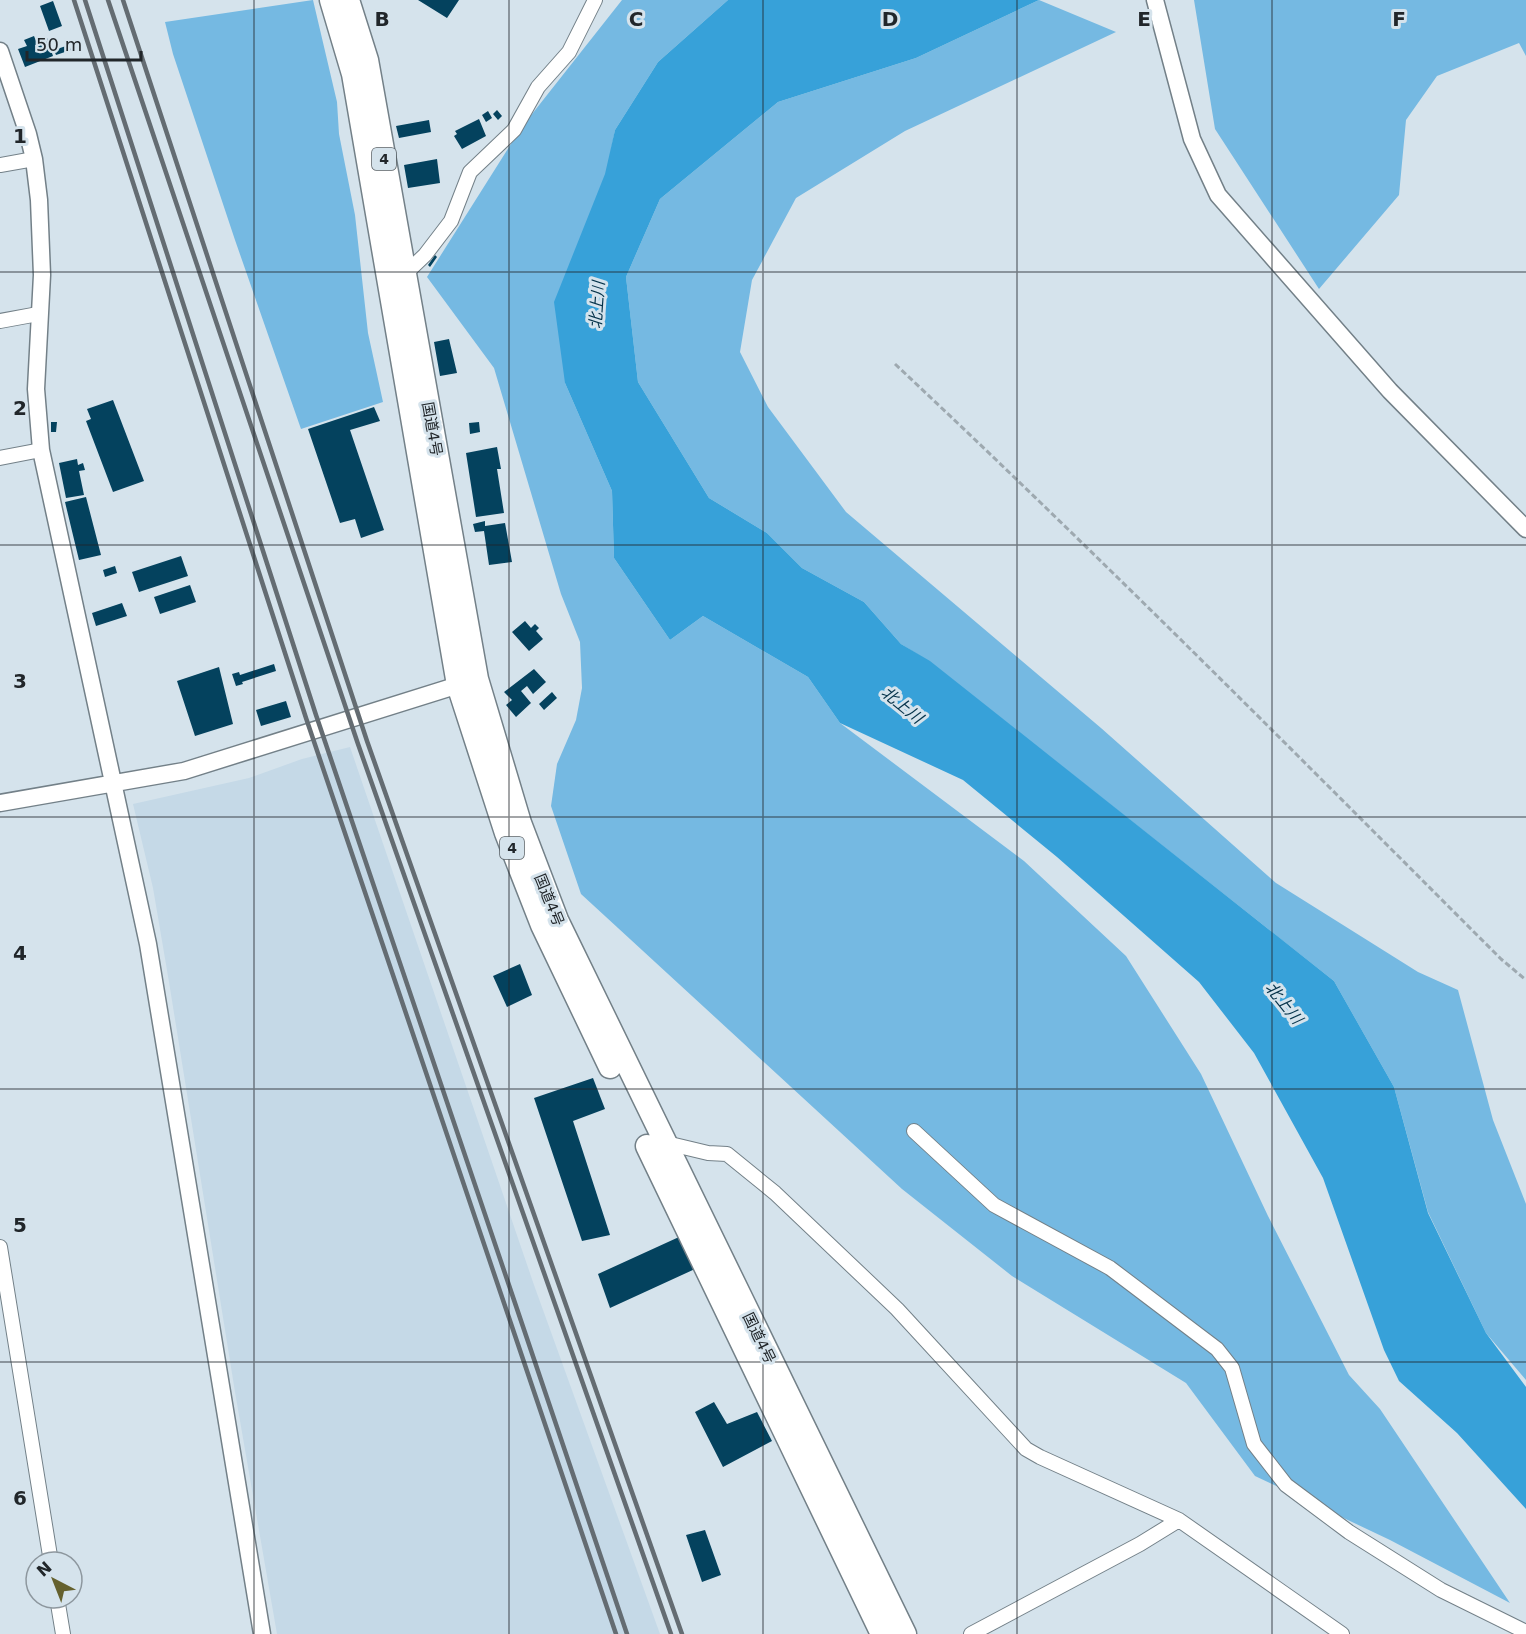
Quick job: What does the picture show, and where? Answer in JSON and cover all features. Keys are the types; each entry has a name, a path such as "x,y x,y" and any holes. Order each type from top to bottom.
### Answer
{"highway":[{"name":"国道4号","path":"331,0 353,74 397,283 467,682 506,833 542,926 654,1141 904,1634"},
{"name":"国道4号","path":"348,0 367,60 397,283"},
{"name":"国道4号","path":"654,1141 882,1634"}],"street":[{"path":"397,283 425,255 451,221 470,172 514,130 538,87 569,52 595,0"},
{"path":"1155,0 1192,139 1218,195 1390,391 1526,529"},
{"path":"0,51 34,159 41,254 36,389 41,450 148,944 262,1634"},
{"path":"0,165 34,159"},
{"path":"0,321 38,314"},
{"path":"0,458 41,450"},
{"path":"0,802 114,785 184,771 467,682"},
{"path":"914,1131 993,1205 1110,1268 1217,1349 1232,1368 1254,1444 1286,1485 1349,1532 1441,1590 1526,1632"},
{"path":"654,1141 708,1153 727,1154 775,1193 897,1309 1026,1449 1179,1520 1342,1634"},
{"path":"0,1247 49,1550"},
{"path":"971,1634 1140,1544 1179,1520"},
{"path":"59,1610 63,1634"}],"path":[{"path":"895,364 1174,632 1256,717 1501,959 1526,980"}],"shaded area":[{"path":"313,0 337,102 339,134 355,215 368,333 383,402 301,429 235,240 173,54 165,22"},
{"path":"622,0 728,0 658,62 615,130 565,383 612,491 614,558 670,640 703,616 808,677 840,723 1024,861 1126,956 1201,1074 1268,1216 1349,1375 1380,1409 1510,1603 1390,1540 1255,1476 1186,1383 1012,1276 902,1189 581,894 551,806 557,764 576,720 582,688 580,642 561,594 494,368 427,277 521,128"},
{"path":"1039,0 1116,32 905,131 796,198 752,280 740,352 768,407 846,512 1101,728 1276,883 1418,972 1458,990 1493,1120 1526,1204 1526,1380 1486,1333 1428,1212 1394,1087 1334,981 930,662 901,644 864,602 802,568 767,533 709,498 638,382 626,277 660,199 778,102 916,58"},
{"path":"1194,0 1526,0 1526,56 1519,43 1437,76 1406,120 1399,195 1319,289 1215,129"},
{"path":"350,747 534,1285 660,1634 277,1634 153,888 133,804 249,778 302,759"}],"water":[{"name":"北上川","path":"728,0 1039,0 916,58 778,102 660,199 626,277 638,382 709,498 767,533 802,568 864,602 901,644 930,661 1334,981 1394,1087 1428,1213 1486,1333 1526,1387 1526,1509 1457,1433 1399,1381 1384,1350 1323,1178 1254,1053 1199,982 1057,857 963,780 840,723 808,677 703,616 670,640 614,558 612,491 565,383 554,302 605,174 615,130 658,62"}],"building":[{"path":"418,0 459,0 447,18"},
{"path":"53,1 62,26 49,31 40,6"},
{"path":"34,36 36,41 47,38 53,56 25,67 18,49 27,46 24,40"},
{"path":"69,45 71,50 56,55 54,50"},
{"path":"497,110 502,116 498,120 493,114"},
{"path":"488,111 492,118 486,122 482,115"},
{"path":"479,119 486,136 462,149 454,136 457,134 455,131"},
{"path":"429,120 431,132 399,138 396,126"},
{"path":"437,159 440,183 408,188 404,165"},
{"path":"435,255 437,257 430,267 428,265"},
{"path":"449,339 457,373 440,376 434,342"},
{"path":"113,400 144,481 113,492 86,421 91,419 87,409"},
{"path":"374,407 380,421 350,430 384,530 361,538 355,519 340,523 308,429"},
{"path":"51,422 57,422 56,432 51,432"},
{"path":"479,422 480,432 470,434 469,423"},
{"path":"497,447 501,469 497,469 504,513 476,517 466,453"},
{"path":"77,459 78,465 83,463 85,470 79,471 84,495 66,498 59,463"},
{"path":"86,497 101,555 79,560 65,502"},
{"path":"485,521 485,526 505,523 512,562 489,565 484,531 475,532 473,524"},
{"path":"181,556 188,576 139,592 132,572"},
{"path":"115,566 117,573 105,577 103,570"},
{"path":"190,585 196,602 160,614 154,597"},
{"path":"122,603 127,616 96,626 92,613"},
{"path":"525,621 531,628 535,624 539,628 536,631 543,639 529,651 512,632"},
{"path":"274,664 276,671 236,686 232,674 239,672 240,675"},
{"path":"219,667 233,724 195,736 177,681"},
{"path":"534,669 546,682 533,694 527,686 521,691 531,703 516,717 506,705 512,700 504,692"},
{"path":"552,692 557,698 544,710 539,704"},
{"path":"286,701 291,717 261,726 256,710"},
{"path":"520,964 532,995 507,1007 493,976"},
{"path":"593,1078 605,1109 573,1121 610,1235 582,1241 534,1098"},
{"path":"679,1237 695,1269 610,1308 598,1274"},
{"path":"714,1402 727,1424 757,1412 772,1441 723,1467 695,1412"},
{"path":"705,1530 721,1575 702,1582 686,1535"}],"railway":[{"path":"74,0 306,718 616,1634"},
{"path":"85,0 316,715 627,1634"},
{"path":"108,0 358,744 671,1634"},
{"path":"123,0 367,741 682,1634"}]}
